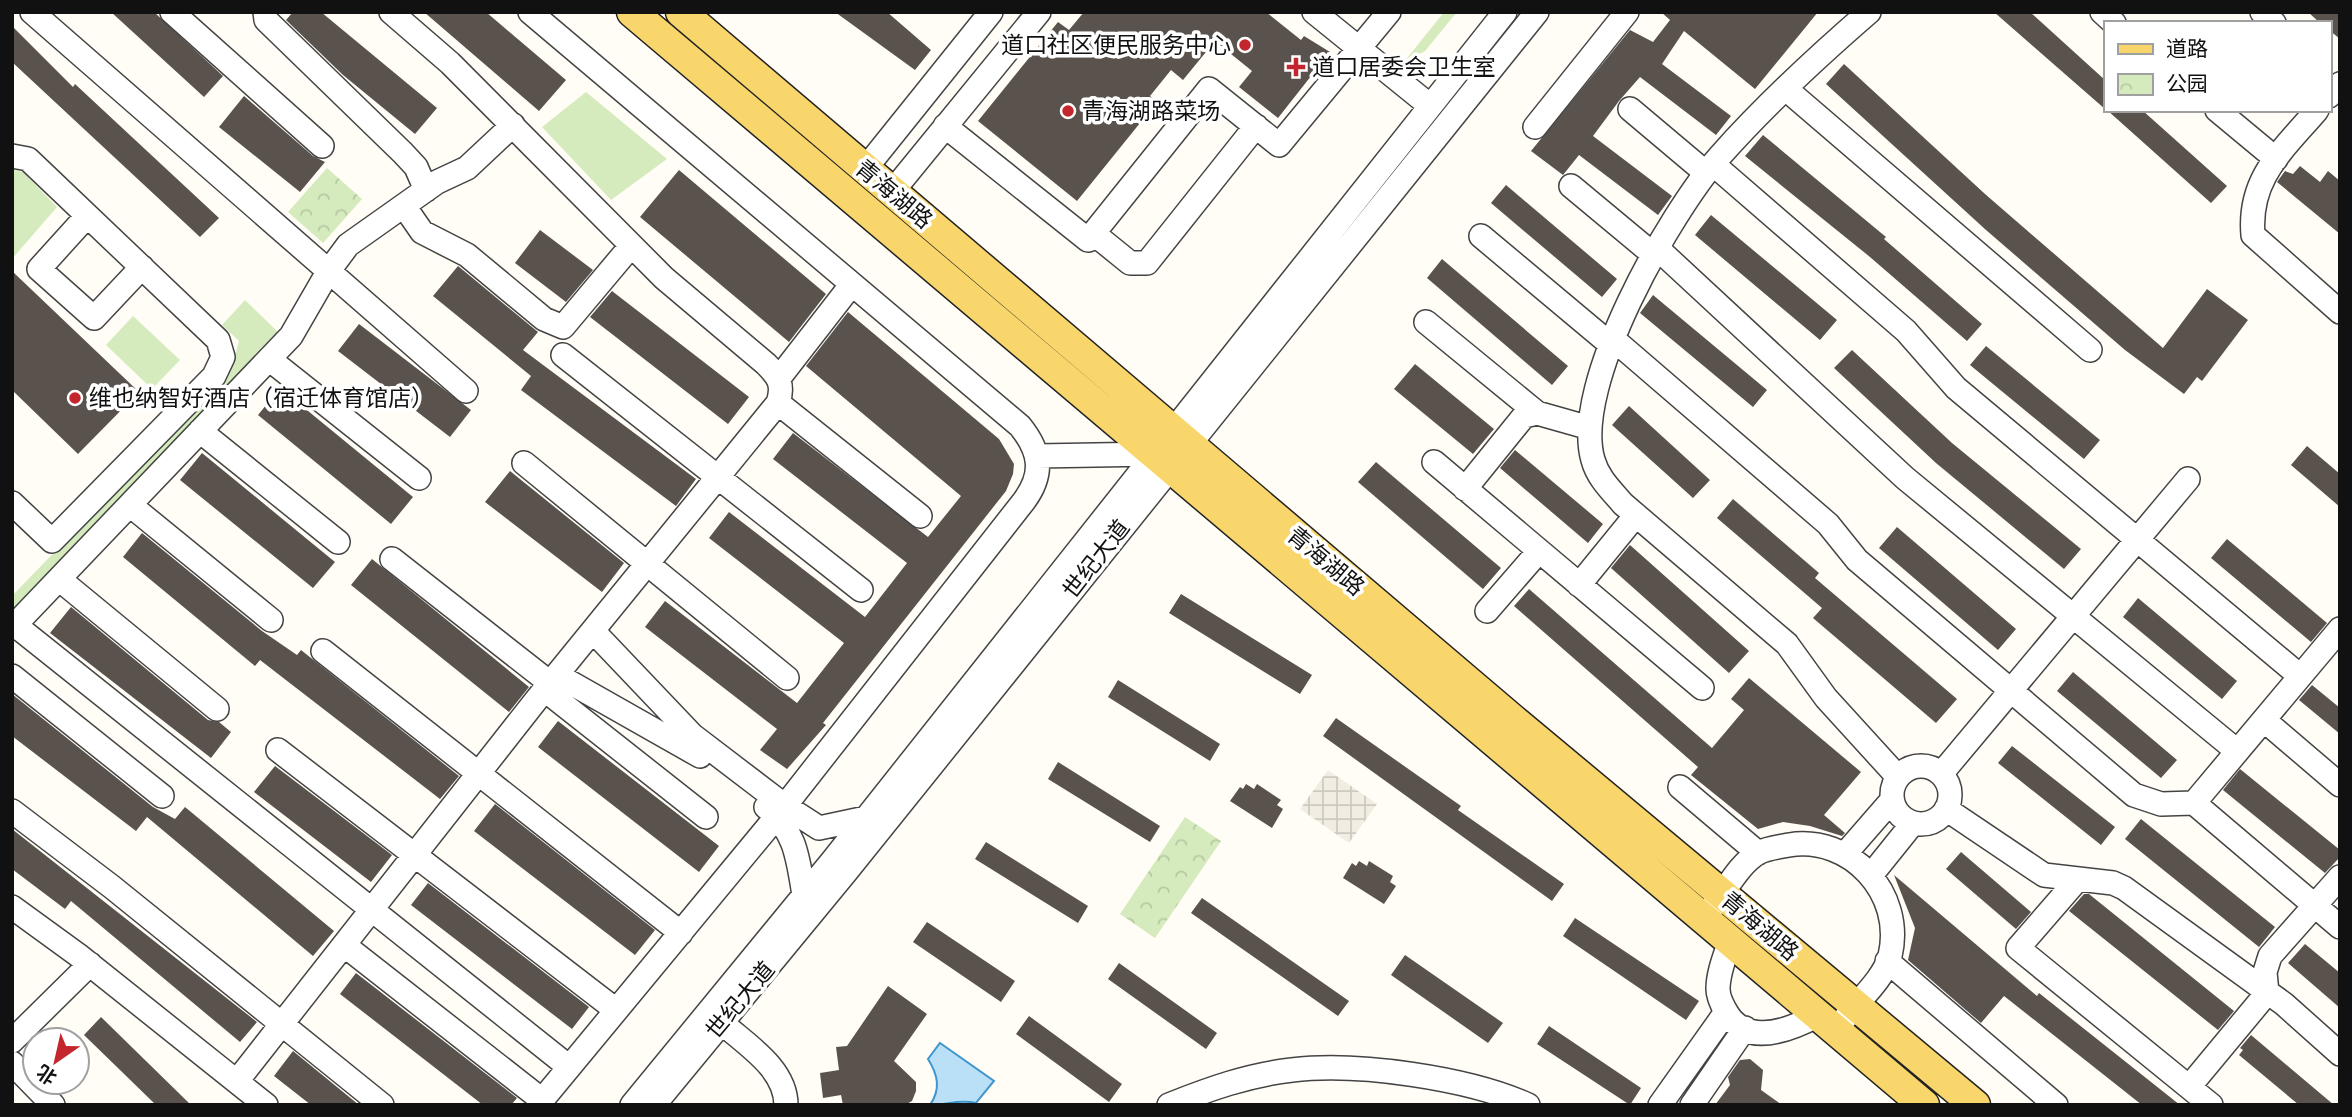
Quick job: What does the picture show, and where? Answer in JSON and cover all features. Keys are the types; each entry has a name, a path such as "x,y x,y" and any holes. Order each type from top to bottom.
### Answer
{"main road":[{"name":"青海湖路","path":"632,12 1704,918 1914,1101"},
{"name":"青海湖路","path":"681,12 1975,1105"}],"street":[{"path":"172,12 322,146"},
{"path":"265,12 266,20 404,153 416,167 426,190"},
{"path":"237,1081 551,683 719,478 778,403 782,391 779,378 631,246 450,63 391,12"},
{"path":"344,945 540,1102 781,811 1035,486 1040,468 1033,443 1020,426 530,12"},
{"path":"865,169 991,12"},
{"path":"892,192 1039,12"},
{"path":"1314,12 1429,105"},
{"path":"946,126 1088,240 1209,89 1279,145 1389,12"},
{"name":"世纪大道","path":"654,1105 846,872 1162,461 1429,105 1505,12"},
{"name":"世纪大道","path":"1181,436 1537,12"},
{"path":"1535,127 1627,12"},
{"path":"1862,14 1710,168 1681,207 1655,251 1611,341 1590,428 1592,459 1602,480 1636,515 1787,644 1826,698 1898,777"},
{"path":"40,15 328,272 466,391"},
{"path":"1786,89 2091,350"},
{"path":"1630,110 1710,168 1906,331 1956,388 2300,676"},
{"path":"2219,112 2276,159"},
{"path":"2315,112 2262,175 2255,194 2253,235 2340,312"},
{"path":"513,125 467,168 426,190 348,246 328,272 298,325 269,359 14,627 569,1067"},
{"path":"1093,233 1130,263 1147,263 1256,126"},
{"path":"12,156 28,159 142,267 218,340 223,357 219,370 52,541 12,503"},
{"path":"1571,186 1655,251 1905,478 2074,614 2237,751"},
{"path":"404,206 422,232 467,255 544,319 563,327 631,246"},
{"path":"88,216 40,269 94,318 142,267"},
{"path":"1481,236 1611,341 1828,524 1857,560 2134,795 2161,804 2194,803 2340,927"},
{"path":"779,378 852,284"},
{"path":"1426,322 1537,413 1590,428"},
{"path":"563,355 861,590"},
{"path":"269,359 419,478"},
{"path":"778,403 920,516"},
{"path":"1465,489 1524,416 1537,413"},
{"path":"200,431 338,542"},
{"path":"1037,456 1162,461"},
{"name":"世纪大道","path":"632,1105 1162,461"},
{"path":"524,463 787,678"},
{"path":"1434,463 1702,688"},
{"path":"1941,774 2188,479"},
{"path":"130,505 271,620"},
{"path":"1579,585 1636,515"},
{"path":"1487,611 1539,551"},
{"path":"392,559 551,683 706,817"},
{"path":"60,579 217,709"},
{"path":"2194,803 2339,630"},
{"path":"593,631 692,735 781,811 798,850 804,895"},
{"path":"323,651 681,933"},
{"path":"12,676 162,796"},
{"path":"551,683 687,746 781,811 820,828 866,818"},
{"path":"2264,720 2340,785"},
{"path":"278,750 616,1010"},
{"path":"1923,766 1941,774 1950,790 1947,809 1932,822 1913,823 1897,813 1892,800 1893,785 1905,770 1923,766"},
{"path":"1679,787 1758,853"},
{"path":"1845,854 1892,800"},
{"path":"1947,809 2044,875 2113,883 2124,888 2284,1004 2340,1054"},
{"path":"12,811 112,887 382,1105"},
{"path":"1871,874 1913,823"},
{"path":"1704,918 1758,853 1806,842 1830,847 1845,854 1871,874 1888,914 1891,936 1887,961 1856,1005 1827,1023 1782,1031 1753,1032 1731,1019 1718,991 1730,941"},
{"path":"2189,1087 2267,993 2266,972 2270,956 2340,877"},
{"path":"2077,880 2018,948 2211,1105"},
{"path":"12,907 90,964 267,1105"},
{"path":"1887,961 2056,1105"},
{"path":"12,1041 90,964"},
{"path":"1660,1105 1726,1012"},
{"path":"721,1022 770,1066 782,1082 786,1105"},
{"path":"1692,1105 1745,1028"},
{"path":"12,1063 53,1105"},
{"path":"1169,1105 1223,1083 1293,1070 1374,1071 1444,1081 1528,1105"}],"green space":[{"path":"1444,12 1457,12 1425,51 1404,62"},
{"path":"586,92 667,159 611,200 542,127"},
{"path":"327,168 362,199 323,243 288,212"},
{"path":"13,170 23,172 57,207 12,259"},
{"path":"245,300 280,334 12,611 12,596 231,369 239,341 222,325"},
{"path":"133,316 180,360 152,389 106,345"},
{"path":"1185,817 1221,841 1155,938 1120,914"}],"shaded area":[{"path":"1328,770 1377,804 1349,843 1300,809"}],"water":[{"path":"940,1043 994,1081 976,1103 930,1105 936,1093 937,1082 928,1059"}],"building":[{"path":"111,12 154,12 223,76 204,97"},
{"path":"293,12 321,12 437,108 415,134 343,75 286,20"},
{"path":"424,12 486,12 566,80 539,111"},
{"path":"835,12 887,12 931,50 915,70"},
{"name":"青海湖路菜场","path":"1084,12 1266,12 1301,40 1304,36 1330,52 1278,118 1239,87 1252,71 1215,41 1183,80 1171,70 1150,96 1157,102 1077,201 978,121 1058,22 1069,30"},
{"path":"1661,12 1818,12 1755,89 1684,31 1662,64 1731,116 1716,135 1640,77 1619,101 1593,136 1672,196 1658,215 1579,155 1563,175 1531,151 1630,30 1653,42 1670,20"},
{"path":"1994,12 2030,12 2104,79 2104,108"},
{"path":"2308,12 2340,12 2340,39 2331,32 2331,21 2318,21"},
{"path":"12,26 73,87 75,84 219,218 200,237 12,62"},
{"path":"1844,64 1985,194 2163,348 2207,289 2248,320 2202,381 2197,377 2184,394 2125,350 1986,230 1826,84"},
{"path":"244,96 313,156 325,162 300,192 219,127"},
{"path":"2109,112 2144,112 2227,186 2211,203"},
{"path":"1763,135 1886,237 1884,239 1982,324 1967,341 1870,257 1745,156"},
{"path":"2300,166 2320,182 2328,171 2340,181 2340,234 2277,182 2285,171 2293,174"},
{"path":"679,170 826,294 789,342 640,217"},
{"path":"1506,185 1617,279 1602,297 1491,203"},
{"path":"1711,215 1837,320 1820,340 1695,235"},
{"path":"540,230 593,270 566,302 515,263"},
{"path":"1442,259 1568,366 1552,385 1427,278"},
{"path":"458,266 538,332 523,350 696,479 676,506 521,390 531,376 433,296"},
{"path":"12,271 139,392 78,454 12,390"},
{"path":"612,291 749,397 728,424 590,317"},
{"path":"1653,295 1767,390 1753,407 1640,313"},
{"path":"848,312 999,439 1014,464 1013,474 1006,491 823,723 826,725 787,769 760,750 777,729 645,627 665,601 797,703 844,643 709,538 729,512 865,617 907,563 773,459 793,433 928,537 961,496 806,366"},
{"path":"359,324 471,410 450,437 338,351"},
{"path":"1986,346 2100,440 2084,459 1970,365"},
{"path":"1852,350 1952,443 2081,549 2064,569 1936,463 1834,368"},
{"path":"1415,364 1494,429 1473,454 1394,389"},
{"path":"280,388 413,497 391,524 258,415"},
{"path":"1629,406 1710,480 1693,498 1612,425"},
{"path":"2307,446 2340,474 2340,507 2291,465"},
{"path":"1515,450 1603,524 1588,543 1500,468"},
{"path":"202,453 335,562 313,588 180,480"},
{"path":"1376,462 1501,568 1483,589 1358,482"},
{"path":"510,471 624,563 602,592 485,502"},
{"path":"1733,499 1819,573 1815,578 1957,699 1936,723 1813,618 1822,608 1717,518"},
{"path":"1897,527 2016,629 1998,650 1879,548"},
{"path":"142,533 262,631 297,655 301,650 459,776 440,799 260,660 255,666 123,557"},
{"path":"2227,539 2327,623 2311,642 2211,558"},
{"path":"1630,545 1749,651 1729,673 1611,568"},
{"path":"372,559 529,687 509,712 351,585"},
{"path":"1529,589 1712,748 1744,710 1731,699 1749,678 1861,772 1824,815 1845,833 1842,836 1810,826 1783,822 1758,829 1691,775 1698,767 1514,606"},
{"path":"1181,594 1312,675 1300,694 1169,613"},
{"path":"2138,598 2237,681 2222,699 2123,617"},
{"path":"71,607 208,720 219,722 231,732 211,758 50,633"},
{"path":"2073,672 2177,760 2161,778 2057,691"},
{"path":"1118,680 1220,744 1210,761 1108,697"},
{"path":"2312,685 2340,708 2340,734 2299,700"},
{"path":"12,694 153,807 175,819 185,807 334,931 313,956 147,817 136,831 12,736"},
{"path":"1336,718 1461,806 1458,810 1564,884 1552,901 1323,736"},
{"path":"558,721 719,846 699,872 538,747"},
{"path":"2012,746 2115,827 2101,845 1998,763"},
{"path":"1058,762 1160,826 1150,842 1048,779"},
{"path":"275,766 392,855 371,882 254,792"},
{"path":"2240,769 2340,850 2340,857 2325,873 2223,790"},
{"path":"1246,784 1254,789 1257,784 1281,800 1277,805 1283,809 1272,828 1230,801 1240,787 1243,789"},
{"path":"495,804 655,930 635,955 474,831"},
{"path":"2141,819 2275,927 2259,947 2125,839"},
{"path":"12,829 257,1022 240,1042 71,901 65,909 12,869"},
{"path":"986,842 1088,906 1078,923 975,859"},
{"path":"1961,852 2031,912 2016,929 1946,869"},
{"path":"1359,861 1367,866 1369,861 1393,876 1390,882 1396,886 1384,904 1343,878 1352,863 1356,866"},
{"path":"1894,875 2037,996 2039,993 2180,1105 2142,1105 2004,996 1981,1023 1908,960 1915,928"},
{"path":"428,883 589,1007 572,1029 411,905"},
{"path":"2084,894 2089,894 2234,1011 2218,1030 2069,911"},
{"path":"1202,898 1349,1001 1338,1016 1191,913"},
{"path":"1575,918 1699,1001 1686,1020 1563,936"},
{"path":"927,922 1015,981 1001,1002 913,942"},
{"path":"2305,944 2340,973 2340,1008 2288,963"},
{"path":"1405,955 1503,1023 1488,1043 1391,975"},
{"path":"1119,963 1217,1033 1206,1049 1108,979"},
{"path":"356,973 517,1098 511,1105 483,1105 340,994"},
{"path":"888,986 927,1014 894,1061 916,1082 912,1101 905,1105 843,1105 841,1095 823,1098 820,1073 839,1070 836,1047 847,1046"},
{"path":"1029,1016 1122,1084 1109,1102 1016,1034"},
{"path":"101,1017 191,1105 156,1105 91,1042 91,1028"},
{"path":"1549,1026 1641,1088 1630,1105 1537,1044"},
{"path":"2251,1035 2334,1105 2299,1105 2239,1055 2243,1050 2240,1048"},
{"path":"293,1051 359,1105 311,1105 274,1076"},
{"path":"1750,1059 1763,1070 1761,1090 1782,1105 1715,1105 1730,1085 1728,1077 1740,1060"}],"place":[{"name":"道口社区便民服务中心","path":"1245,45"},
{"name":"道口居委会卫生室","path":"1296,67"},
{"name":"青海湖路菜场","path":"1068,111"},
{"name":"维也纳智好酒店（宿迁体育馆店）","path":"75,398"}]}
